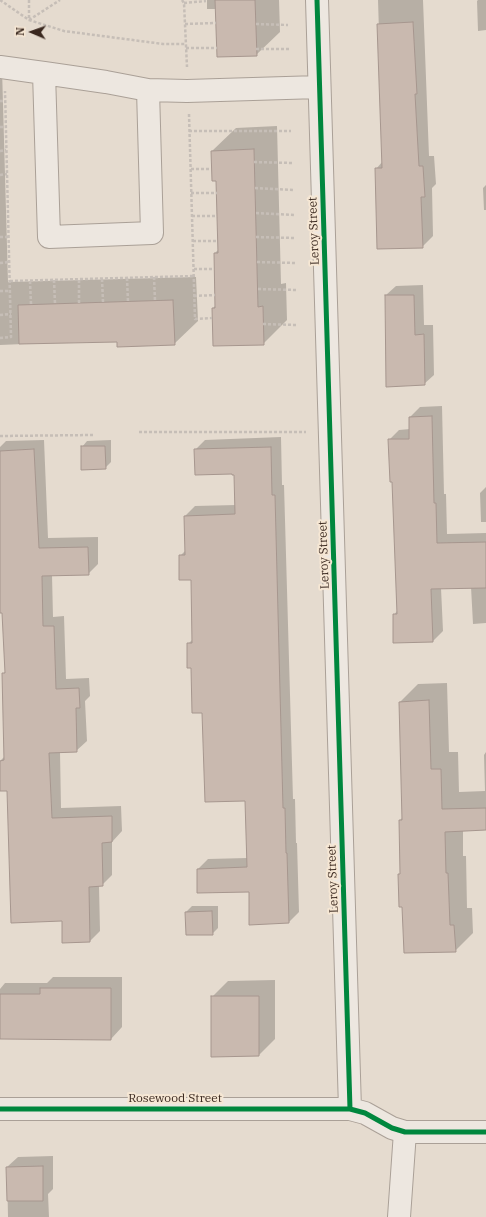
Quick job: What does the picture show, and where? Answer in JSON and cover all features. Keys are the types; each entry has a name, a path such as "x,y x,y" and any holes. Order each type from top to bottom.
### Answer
{"street":[{"name":"Leroy Street","path":"317,0 350,1109"},
{"path":"2,76 44,73 148,90 187,91 319,87"},
{"path":"44,73 49,236 152,233 148,90"},
{"name":"Rosewood Street","path":"0,1109 350,1109 365,1113 392,1128 405,1132"},
{"path":"399,1217 405,1132 486,1132"}],"path":[{"path":"28,0 29,20"},
{"path":"29,20 60,0"},
{"path":"182,0 184,3 187,68"},
{"path":"0,1 29,20 64,32 163,44 186,44"},
{"path":"184,3 206,1"},
{"path":"185,24 216,24"},
{"path":"256,24 288,24"},
{"path":"186,48 217,48"},
{"path":"256,49 289,49"},
{"path":"0,338 11,337 6,127 2,76"},
{"path":"0,101 5,101"},
{"path":"189,112 195,319 212,318"},
{"path":"0,127 6,127"},
{"path":"189,131 291,131"},
{"path":"0,151 6,150"},
{"path":"254,162 292,163"},
{"path":"190,169 211,168"},
{"path":"0,175 7,174"},
{"path":"255,188 293,190"},
{"path":"191,193 217,193"},
{"path":"256,213 294,215"},
{"path":"192,216 217,216"},
{"path":"0,237 8,237"},
{"path":"256,237 294,238"},
{"path":"192,241 218,241"},
{"path":"0,263 9,262"},
{"path":"257,262 295,263"},
{"path":"194,269 214,269"},
{"path":"10,281 194,276"},
{"path":"154,277 154,301"},
{"path":"102,278 103,302"},
{"path":"127,278 128,302"},
{"path":"79,279 79,303"},
{"path":"30,280 30,304"},
{"path":"54,280 55,304"},
{"path":"258,289 296,290"},
{"path":"0,291 10,291"},
{"path":"194,296 215,295"},
{"path":"0,314 11,314"},
{"path":"263,324 297,326"},
{"path":"138,432 330,431"},
{"path":"0,436 93,435"}],"building":[{"path":"215,0 255,0 257,56 217,57"},
{"path":"413,22 419,166 423,166 425,197 421,197 423,248 377,249 375,168 382,168 377,24"},
{"path":"254,149 258,307 263,306 264,345 213,346 212,308 215,308 214,253 218,253 216,181 212,181 211,151"},
{"path":"385,295 414,295 415,335 424,334 425,385 386,387"},
{"path":"173,300 175,345 117,347 117,342 19,344 18,305"},
{"path":"432,416 434,503 436,503 437,543 486,542 486,588 431,589 433,642 393,643 393,614 397,614 392,482 390,482 388,439 409,439 409,417"},
{"path":"81,446 105,446 106,469 81,470"},
{"path":"271,447 272,495 275,495 283,808 285,808 289,923 249,925 249,892 197,893 197,869 247,867 245,801 205,802 202,713 192,713 191,668 187,668 187,643 192,643 191,580 179,580 179,555 185,555 184,516 235,514 234,475 195,475 194,449"},
{"path":"34,449 39,548 88,547 89,575 42,576 43,626 54,626 56,689 79,688 80,708 76,708 77,752 49,753 52,818 112,816 112,842 102,843 103,886 89,887 90,942 62,943 62,921 11,923 7,791 0,791 0,761 4,760 2,673 5,673 2,613 0,613 0,451"},
{"path":"429,700 431,769 441,769 442,809 486,808 486,830 445,832 446,873 448,873 450,925 454,925 456,952 404,953 402,907 399,907 398,874 400,874 399,820 402,820 399,702"},
{"path":"212,911 213,935 186,935 185,912"},
{"path":"40,988 111,988 111,1040 0,1039 0,994 40,994"},
{"path":"211,996 259,996 259,1056 211,1057"},
{"path":"43,1166 43,1201 7,1201 6,1167"}],"cycle path":[{"path":"317,0 350,1109"},
{"path":"0,1109 350,1109 365,1113 392,1128 405,1132 486,1132"}]}
